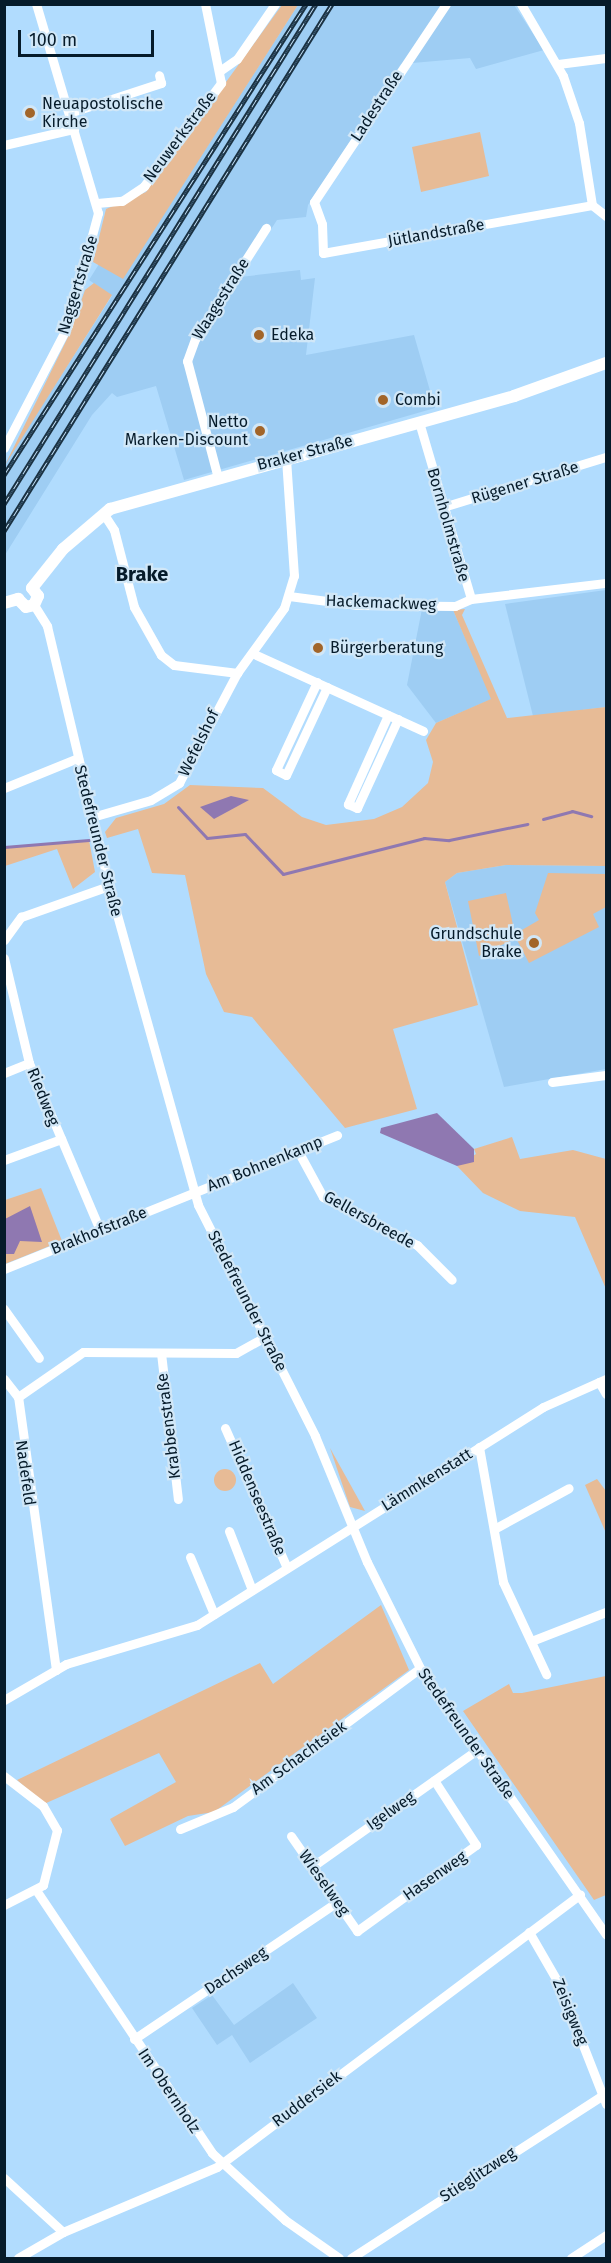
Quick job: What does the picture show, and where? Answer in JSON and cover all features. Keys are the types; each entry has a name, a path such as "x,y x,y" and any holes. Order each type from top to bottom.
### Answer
{"main road":[{"name":"Braker Straße","path":"32,588 51,561 103,513 218,478 419,422 606,363"},
{"path":"32,588 38,596 34,605 26,607 18,599 21,590 32,588"},
{"path":"4,603 18,599"}],"street":[{"name":"Naggertstraße","path":"4,448 68,325 95,233 97,203 36,4"},
{"name":"Neuwerkstraße","path":"97,203 122,201 144,186 218,87 221,70 206,4"},
{"path":"221,70 237,59 275,4"},
{"name":"Ladestraße","path":"315,210 314,202 446,4"},
{"path":"521,4 558,64 579,123 592,205 606,216"},
{"path":"558,64 606,58"},
{"path":"69,113 161,83 159,75"},
{"path":"4,145 74,129"},
{"name":"Jütlandstraße","path":"315,210 322,224 323,253 592,205"},
{"name":"Waagestraße","path":"218,478 187,361 195,339 266,228"},
{"name":"Bornholmstraße","path":"419,422 471,598 606,583"},
{"name":"Rügener Straße","path":"443,507 606,457"},
{"name":"Wefelshof","path":"92,817 151,800 179,783 237,673 289,596 294,563 286,459"},
{"path":"103,513 114,530 134,607 160,655 174,665 237,673"},
{"name":"Hackemackweg","path":"289,596 357,605 455,606 471,598"},
{"name":"Stedefreunder Straße","path":"34,605 47,626 109,886 193,1194 317,1440 351,1527 420,1668 473,1753 606,1935"},
{"path":"252,653 423,731"},
{"path":"317,682 276,770 286,775 327,687"},
{"path":"388,715 348,804 357,808 398,719"},
{"path":"4,788 78,758"},
{"path":"4,940 6,929 21,917 109,886"},
{"name":"Riedweg","path":"4,958 16,1017 29,1063 99,1230"},
{"path":"4,1021 16,1017"},
{"path":"4,1073 29,1063"},
{"path":"552,1083 606,1075"},
{"name":"Am Bohnenkamp","path":"193,1194 337,1135"},
{"path":"4,1160 61,1139"},
{"name":"Gellersbreede","path":"298,1151 323,1197 417,1245 452,1280"},
{"name":"Brakhofstraße","path":"4,1269 193,1194"},
{"path":"4,1309 39,1358"},
{"path":"4,1379 18,1397 83,1352 236,1353 265,1337"},
{"name":"Krabbenstraße","path":"161,1353 178,1498"},
{"path":"603,1381 606,1394"},
{"name":"Lämmkenstatt","path":"4,1700 56,1670 181,1632 214,1614 543,1407 603,1381"},
{"name":"Nadefeld","path":"18,1397 56,1670"},
{"name":"Hiddenseestraße","path":"225,1428 287,1568"},
{"path":"479,1447 503,1582 534,1640 546,1674"},
{"path":"494,1529 568,1488"},
{"path":"229,1531 252,1590"},
{"path":"190,1557 214,1614"},
{"path":"534,1640 606,1612"},
{"name":"Am Schachtsiek","path":"180,1830 233,1807 420,1668"},
{"name":"Igelweg","path":"313,1866 473,1753"},
{"path":"4,1905 40,1887 57,1830 43,1806 8,1779"},
{"name":"Hasenweg","path":"357,1931 476,1845 434,1780"},
{"name":"Wieselweg","path":"291,1836 357,1931"},
{"name":"Im Obernholz","path":"40,1887 134,2039 222,2164 339,2259"},
{"name":"Ruddersiek","path":"18,2259 63,2232 222,2164 576,1896"},
{"name":"Dachsweg","path":"134,2039 338,1902"},
{"name":"Zeisigweg","path":"529,1932 552,1969 605,2098"},
{"name":"Stieglitzweg","path":"351,2259 605,2098"},
{"path":"4,2178 63,2232"},
{"path":"571,2259 606,2235"}],"shaded area":[{"path":"282,5 298,5 123,279 93,262 106,209 146,192"},
{"path":"298,5 514,5 544,50 476,69 470,58 401,64 308,205 306,217 277,220 240,277 300,270 301,280 315,278 306,355 414,335 435,408 184,480 156,386 117,397 112,393 92,415 5,555 4,465 112,296 89,280 99,264 123,278"},
{"path":"480,132 489,176 421,192 412,147"},
{"path":"94,283 112,295 5,465 69,335 85,290"},
{"path":"606,590 606,707 533,716 505,604"},
{"path":"422,609 453,610 492,699 436,723 407,685"},
{"path":"465,609 462,615 507,718 606,707 606,866 506,865 457,873 445,882 478,1005 393,1029 417,1109 345,1128 252,1017 224,1012 206,974 185,875 152,873 138,829 107,838 105,832 116,818 164,804 190,785 263,788 302,817 326,825 374,819 402,807 428,783 433,762 426,740 436,723 491,699 453,610"},
{"path":"231,796 249,800 214,819 200,807"},
{"path":"89,840 95,872 73,889 57,849 5,866 5,848"},
{"name":"Grundschule Brake","path":"506,865 606,866 606,1069 504,1087 445,882 457,873"},
{"path":"548,873 606,874 606,907 593,914 599,927 529,963 516,938 479,956 468,901 506,893 515,934 539,920 535,913"},
{"path":"437,1113 474,1149 474,1162 457,1166 380,1133 381,1128"},
{"path":"512,1137 520,1159 573,1150 606,1159 606,1289 575,1217 520,1211 483,1193 457,1166 476,1154 474,1149"},
{"path":"41,1188 62,1241 5,1264 5,1200"},
{"path":"30,1206 42,1242 20,1241 14,1254 5,1254 5,1219"},
{"path":"330,1448 365,1511 350,1507"},
{"path":"225,1469 233,1472 236,1480 233,1488 225,1491 217,1488 214,1480 217,1472"},
{"path":"597,1479 606,1491 606,1533 585,1485"},
{"path":"381,1605 409,1670 214,1812 188,1816 125,1846 110,1819 176,1782 159,1753 44,1804 17,1780 260,1663 273,1684"},
{"path":"606,1676 606,1895 594,1900 463,1711 509,1684 513,1693 522,1693"},
{"path":"293,1983 317,2018 250,2063 232,2035 217,2045 192,2008 212,1995 234,2025"}],"waterway":[{"path":"178,807 207,838 245,834 283,874 424,838 449,840 527,824"},
{"path":"543,819 572,811 591,816"},
{"path":"4,847 89,840"}],"railway":[{"path":"4,475 306,4"},
{"path":"4,504 316,4"},
{"path":"4,531 332,4"}],"place":[{"name":"Neuapostolische Kirche","path":"30,113"},
{"name":"Edeka","path":"259,335"},
{"name":"Combi","path":"383,400"},
{"name":"Netto Marken-Discount","path":"260,431"},
{"name":"Bürgerberatung","path":"318,648"},
{"name":"Grundschule Brake","path":"534,943"}],"district":[{"name":"Brake","path":"142,574"}]}
